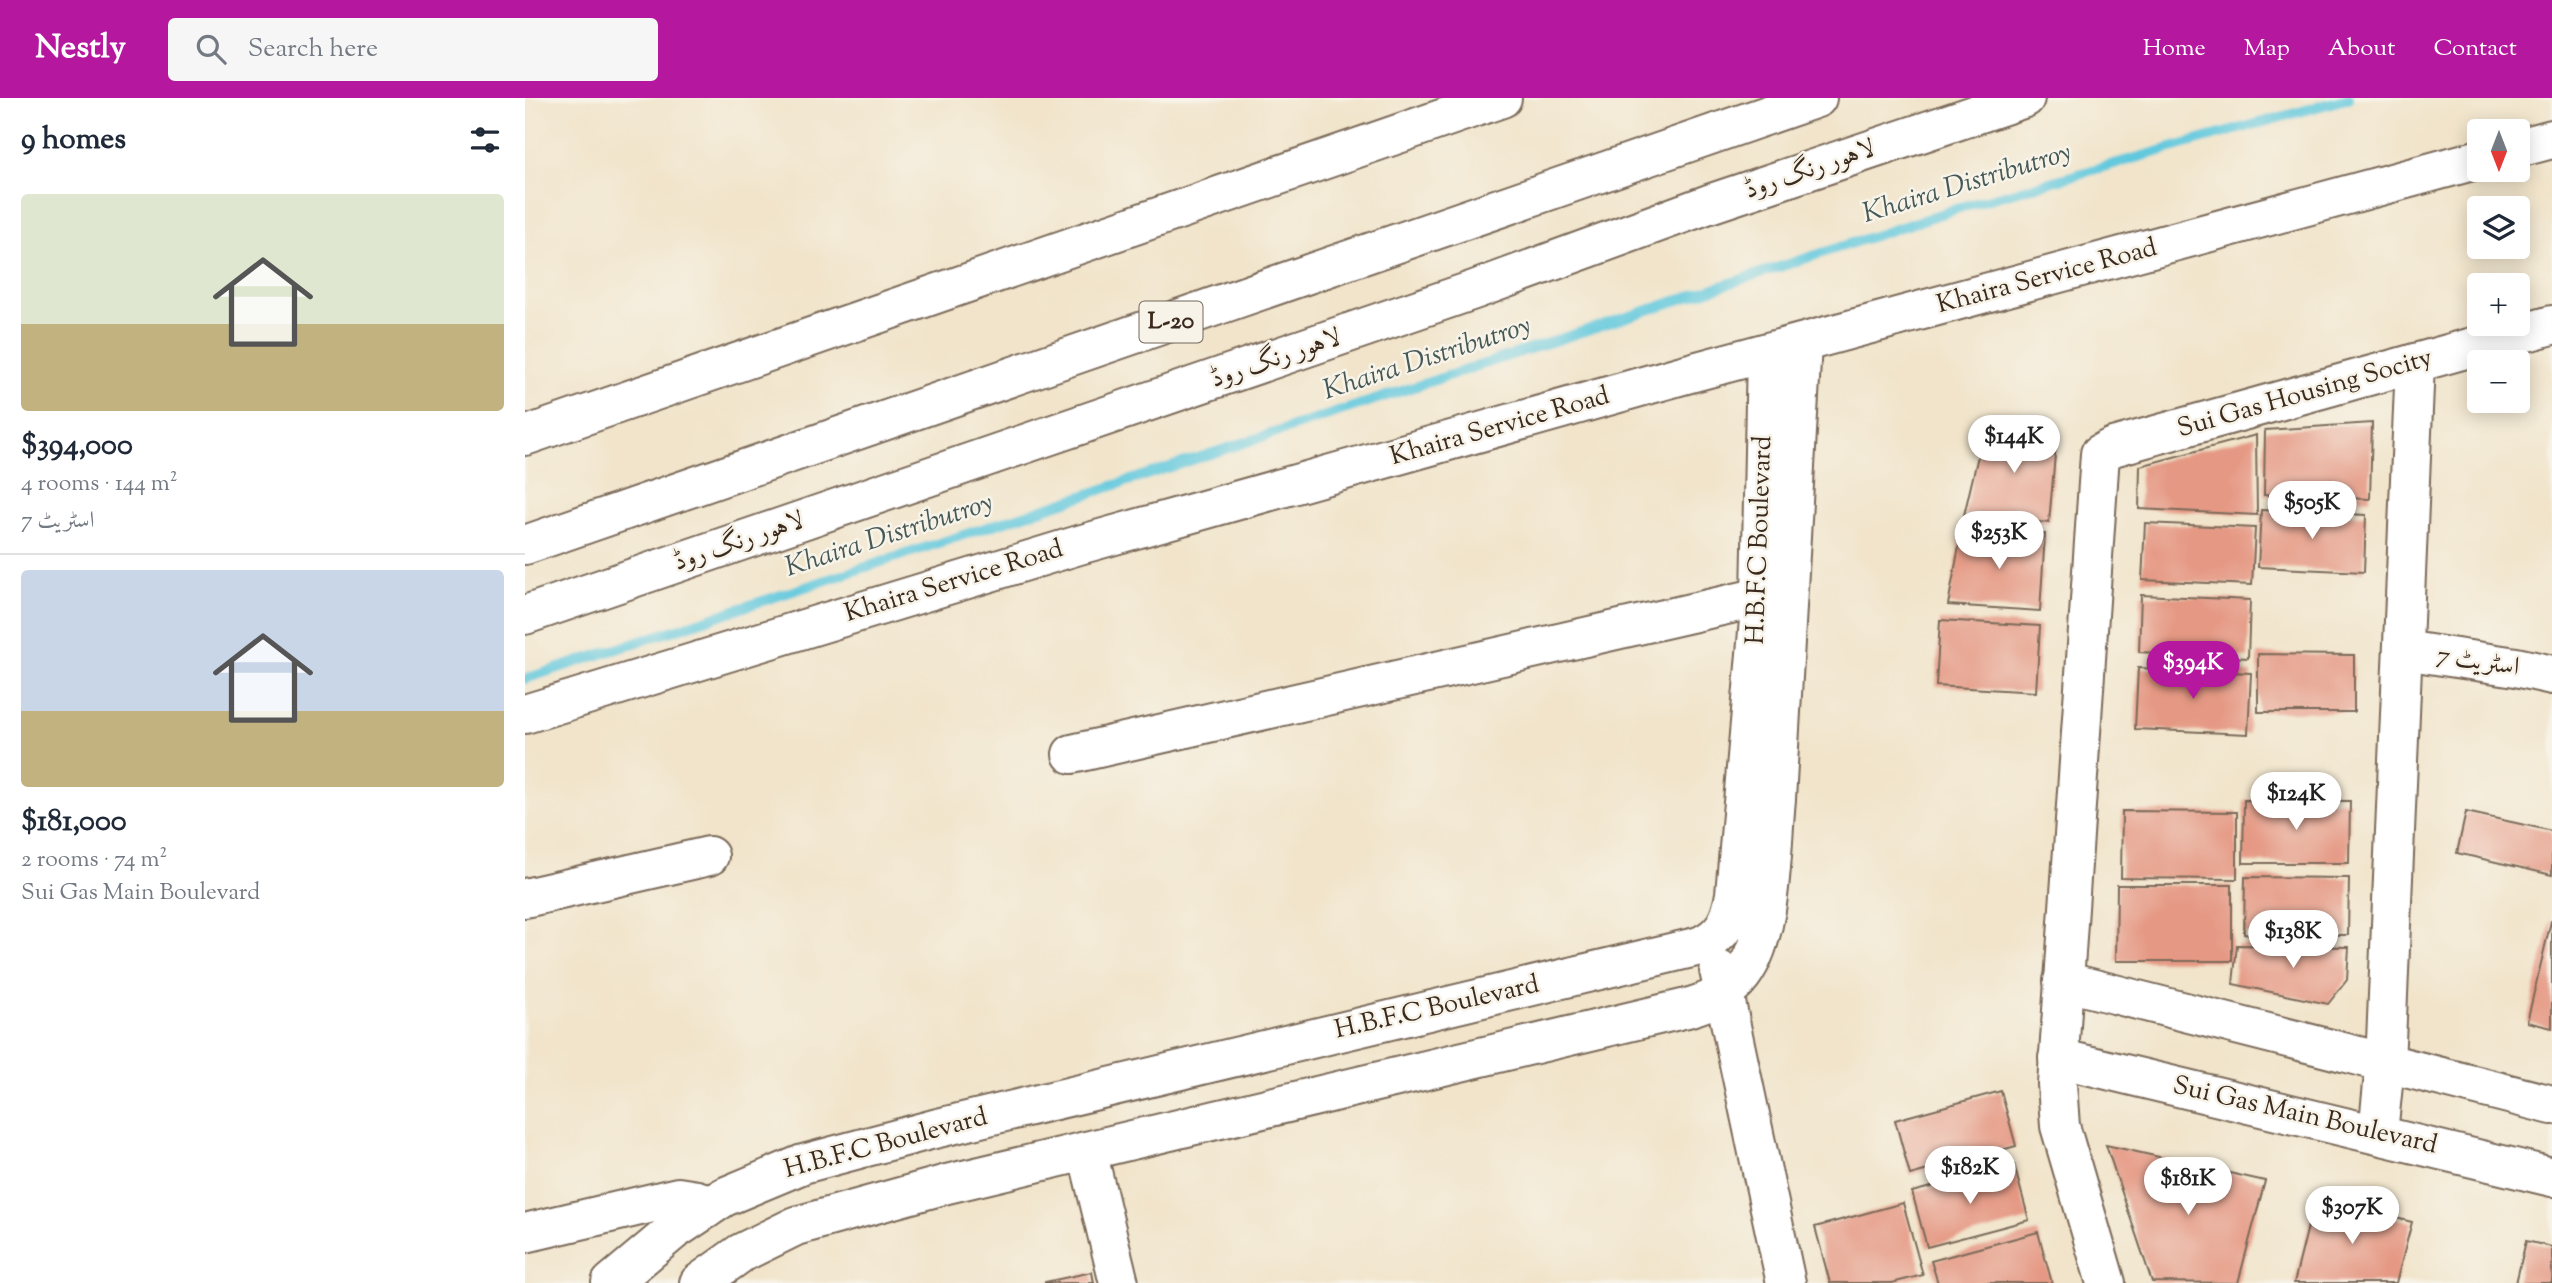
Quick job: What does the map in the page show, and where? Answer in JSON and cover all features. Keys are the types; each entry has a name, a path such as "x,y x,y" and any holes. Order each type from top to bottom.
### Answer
{"main road":[{"path":"525,436 1502,98"},
{"name":"L-20","path":"525,545 1817,98"},
{"name":"لاہور رنگ روڈ","path":"525,615 1474,290 1734,195 2025,98"},
{"path":"2531,145 2552,139"},
{"name":"Khaira Service Road","path":"525,714 1079,545 1784,348 2467,163"},
{"name":"Sui Gas Housing Socity","path":"2063,981 2100,454 2113,447 2552,325"},
{"name":"H.B.F.C Boulevard","path":"611,1283 673,1231 706,1209 744,1187 785,1170 934,1129 1711,941 1725,926 1735,894 1784,348"},
{"name":"H.B.F.C Boulevard","path":"699,1283 750,1248 796,1226 947,1184 1687,1008 1725,992 1742,975 1755,951 1769,875 1777,785 1784,348"},
{"path":"2378,1133 2385,1065 2415,363"},
{"path":"1072,754 1761,597"},
{"name":"اسٹریٹ 7","path":"2403,650 2540,666"},
{"path":"525,898 709,856"},
{"path":"1711,941 1725,992 1786,1283"},
{"path":"2106,1283 2060,1126 2058,1058 2063,981 2385,1065 2552,1105"},
{"name":"Sui Gas Main Boulevard","path":"2058,1058 2552,1177"},
{"path":"934,1129 947,1184"},
{"path":"1087,1151 1119,1283"},
{"path":"525,1233 678,1197 697,1200 706,1209"}],"building":[{"path":"2372,423 2370,499 2264,495 2265,430"},
{"path":"1985,426 2057,432 2049,523 1964,515"},
{"path":"2256,435 2257,515 2139,509 2140,466"},
{"path":"2261,510 2366,515 2364,572 2258,567"},
{"path":"2145,523 2255,528 2252,585 2142,580"},
{"path":"1962,530 2045,534 2040,611 1948,605"},
{"path":"2141,595 2250,600 2248,658 2139,652"},
{"path":"1940,620 2040,626 2036,692 1936,686"},
{"path":"2258,654 2354,655 2354,712 2258,712"},
{"path":"2138,668 2251,673 2248,734 2135,729"},
{"path":"2244,800 2350,801 2349,863 2243,863"},
{"path":"2122,811 2237,812 2237,879 2121,878"},
{"path":"2466,812 2552,831 2552,875 2457,853"},
{"path":"2245,877 2349,878 2348,935 2244,934"},
{"path":"2117,885 2232,885 2232,961 2116,961"},
{"path":"2552,921 2552,1028 2527,1022"},
{"path":"2237,945 2349,947 2347,980 2328,1004 2233,984"},
{"path":"2001,1091 2016,1146 1910,1175 1895,1120"},
{"path":"2106,1145 2265,1181 2238,1283 2152,1282"},
{"path":"2014,1165 2029,1220 1927,1247 1912,1192"},
{"path":"2315,1198 2412,1222 2396,1283 2294,1283"},
{"path":"1903,1203 1923,1275 1892,1283 1830,1283 1815,1227"},
{"path":"2038,1232 2052,1283 1938,1283 1931,1261"},
{"path":"2526,1241 2552,1247 2552,1283 2516,1283"},
{"path":"1092,1272 1094,1283 1045,1283 1045,1282"}],"waterway":[{"name":"Khaira Distributroy","path":"525,679 1968,205 2349,98"}]}
